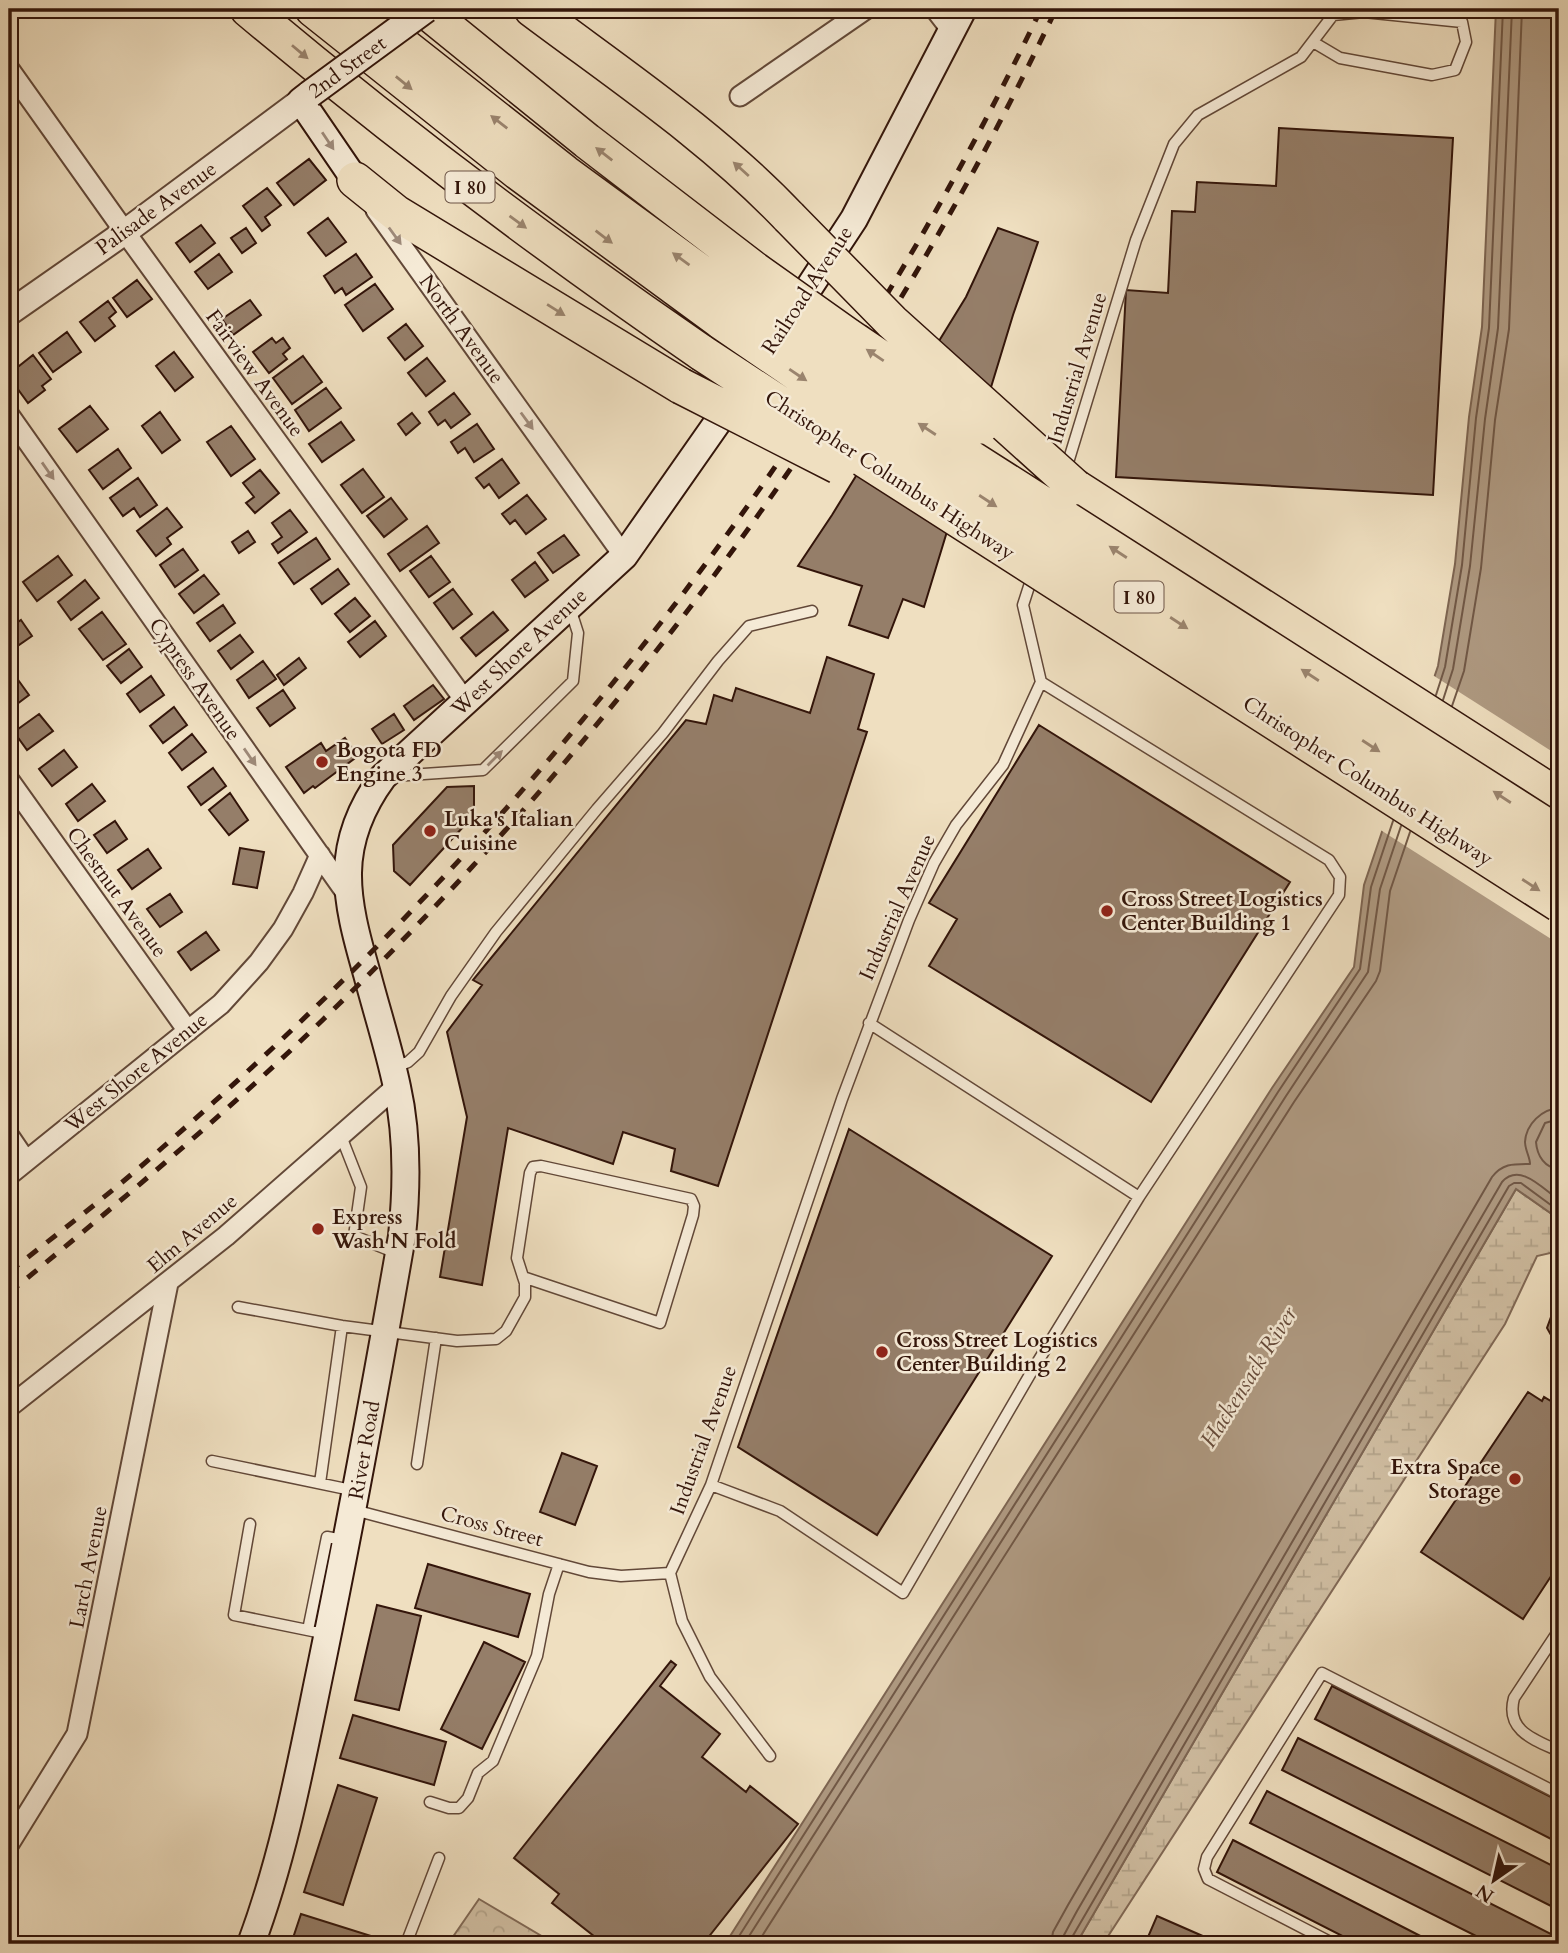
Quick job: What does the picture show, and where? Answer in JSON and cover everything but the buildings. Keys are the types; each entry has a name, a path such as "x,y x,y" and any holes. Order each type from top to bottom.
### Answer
{"highway":[{"name":"Christopher Columbus Highway","path":"248,9 463,181 702,353 1559,904"},
{"name":"Christopher Columbus Highway","path":"313,9 551,197 970,458 1559,834"},
{"name":"Christopher Columbus Highway","path":"357,9 607,205 729,310 924,460 1559,866"},
{"path":"425,9 597,149 755,270 1064,491 1559,797"},
{"path":"531,9 737,165 1064,491"},
{"path":"355,180 396,213 681,386 1019,558"}],"main road":[{"name":"2nd Street","path":"306,97 425,9"},
{"name":"Railroad Avenue","path":"624,556 768,351 854,219 958,20"},
{"name":"North Avenue","path":"306,97 355,180"},
{"name":"West Shore Avenue","path":"347,894 348,857 355,828 366,801 383,777 624,556"},
{"name":"Cypress Avenue","path":"347,894 360,951"},
{"name":"River Road","path":"251,1944 280,1854 299,1782 318,1632 347,1541 399,1254 406,1198 406,1163 395,1077 360,951"}],"street":[{"path":"740,96 866,9"},
{"path":"935,9 958,20"},
{"name":"Fairview Avenue","path":"9,69 466,702"},
{"name":"Palisade Avenue","path":"9,313 125,232 306,97"},
{"name":"North Avenue","path":"355,180 624,556"},
{"name":"Cypress Avenue","path":"9,415 347,894"},
{"name":"Chestnut Avenue","path":"9,780 188,1031"},
{"name":"West Shore Avenue","path":"9,1175 221,1004 259,962 283,929 320,855"},
{"name":"Elm Avenue","path":"9,1407 169,1283 341,1136 395,1077"},
{"path":"9,1136 26,1161"},
{"name":"Larch Avenue","path":"9,1844 77,1734 169,1283"}],"lane":[{"name":"Industrial Avenue","path":"670,1573 711,1486 869,1023 934,863 956,825 1003,765 1041,682 1023,605 1064,491 1136,240 1174,144 1198,115 1301,57 1333,12"},
{"path":"1313,42 1340,58 1432,75 1455,70 1466,42 1462,22 1364,12 1333,12"},
{"path":"383,777 483,770 573,681 578,633 570,606"},
{"path":"395,1077 419,1052 451,996 496,932 749,626 812,611"},
{"path":"711,1486 780,1511 904,1593 1032,1371 1139,1197 1339,895 1340,877 1329,860 1041,682"},
{"path":"869,1023 1139,1197"},
{"path":"341,1136 361,1186 354,1236 399,1254"},
{"path":"238,1307 342,1326 457,1341 496,1339 506,1331 526,1297 517,1258 533,1167 541,1166 691,1199 694,1206 693,1215 660,1323 523,1277"},
{"path":"320,1483 342,1326"},
{"path":"417,1464 436,1338"},
{"name":"Cross Street","path":"212,1461 320,1483 355,1500 589,1572 621,1576 670,1573"},
{"path":"250,1524 234,1615 318,1632"},
{"path":"430,1802 459,1808 468,1798 478,1773 493,1761 537,1656 549,1594 559,1564"},
{"path":"670,1573 682,1620 710,1677 770,1756"},
{"path":"1559,1630 1514,1698 1511,1710 1521,1732 1559,1751"},
{"path":"1334,1944 1208,1879 1204,1869 1207,1857 1322,1673 1559,1794"},
{"path":"406,1944 439,1858"}],"green space":[{"path":"1516,1189 1559,1219 1559,1251 1537,1256 1505,1324 1103,1944 1076,1944"},
{"path":"479,1899 555,1944 448,1944"}],"water":[{"name":"Hackensack River","path":"1496,9 1559,9 1559,1130 1551,1143 1559,1158 1559,1219 1516,1189 1076,1944 725,1944 1272,1088 1354,967 1364,885 1438,666 1455,564 1469,417 1482,327"}],"pier":[{"path":"1431,674 1559,756 1559,944 1379,829"}],"railway":[{"path":"9,1272 144,1163 297,1025 424,897 546,763 660,623 768,477 867,326 958,170 1041,9"},
{"path":"9,1293 218,1117 338,1005 446,895 549,780 648,661 741,538 829,412 911,281 987,147 1056,9"}],"place":[{"name":"Bogota FD Engine 3","path":"322,762"},
{"name":"Luka's Italian Cuisine","path":"430,831"},
{"name":"Cross Street Logistics Center Building 1","path":"1107,911"},
{"name":"Express Wash N Fold","path":"318,1229"},
{"name":"Cross Street Logistics Center Building 2","path":"882,1352"},
{"name":"Extra Space Storage","path":"1515,1479"}]}
